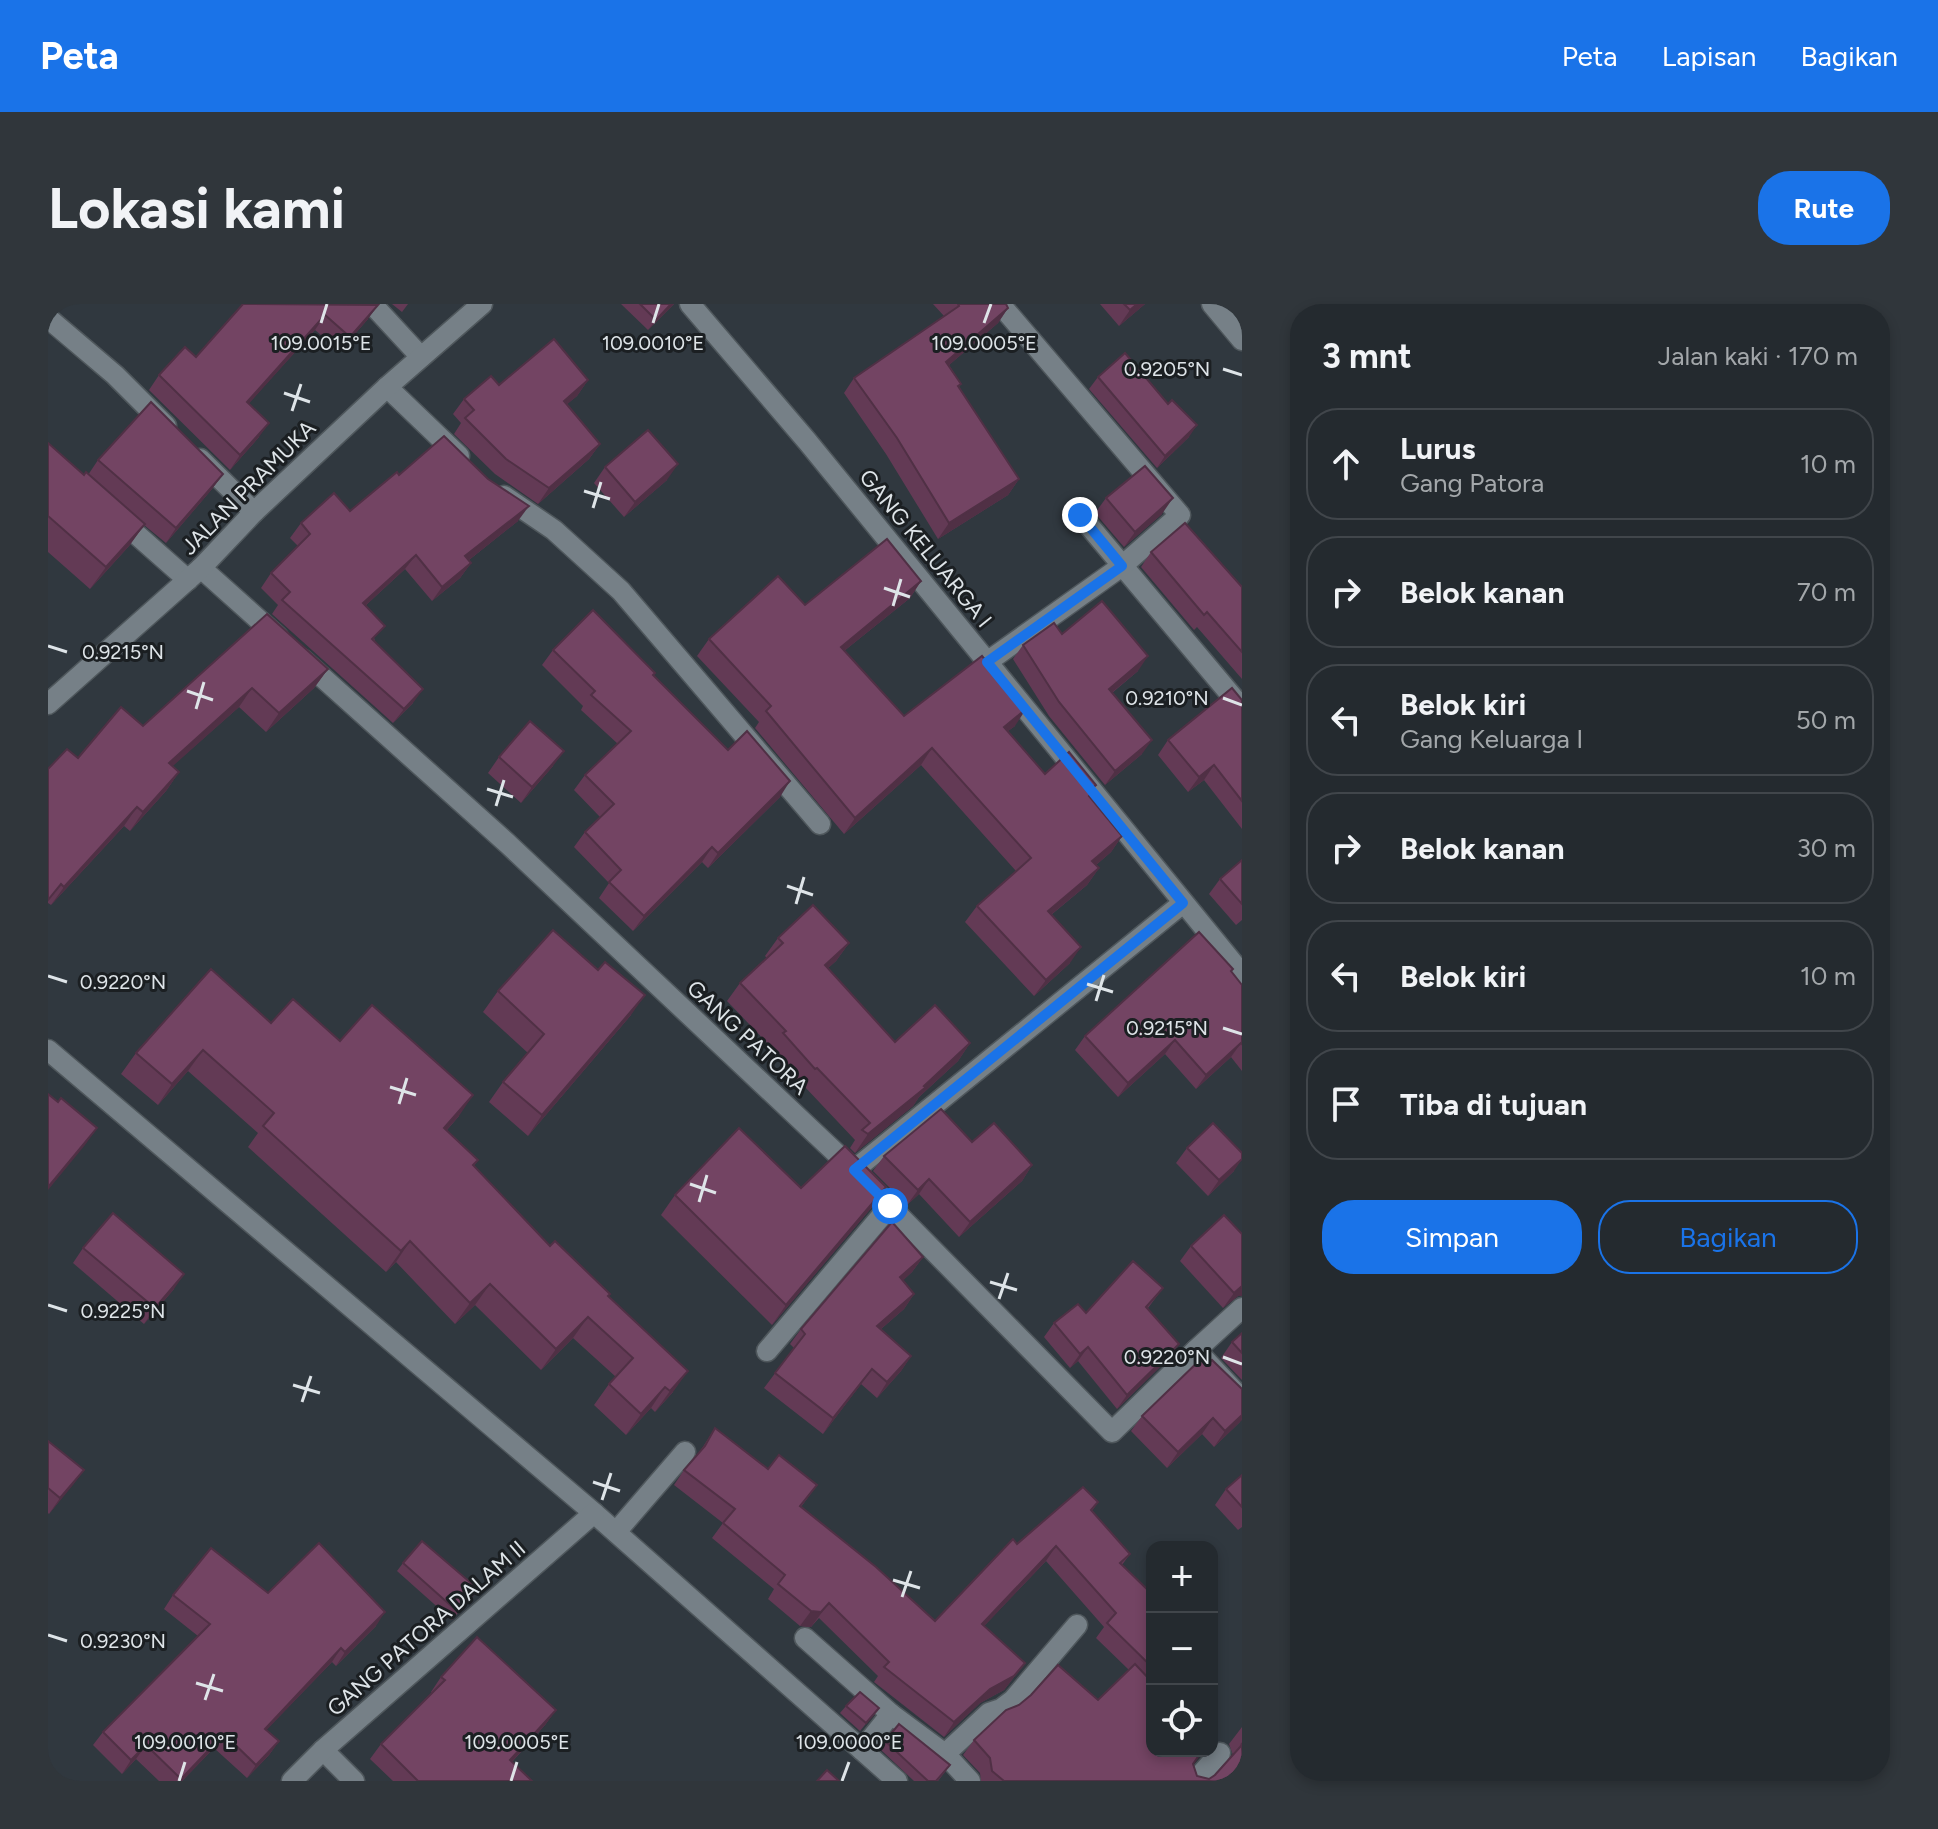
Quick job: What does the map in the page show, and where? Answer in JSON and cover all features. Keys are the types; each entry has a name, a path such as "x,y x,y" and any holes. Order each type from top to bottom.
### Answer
{"street":[{"path":"372,304 421,357"},
{"name":"JALAN PRAMUKA","path":"48,704 194,574 254,512 387,387 482,304"},
{"name":"GANG KELUARGA I","path":"690,304 807,441 1183,903 1233,949 1242,974"},
{"path":"987,662 1122,566 1180,515 1000,304"},
{"path":"1212,304 1242,340"},
{"path":"48,318 115,375 254,512"},
{"path":"387,387 482,479 554,530 621,591 820,824"},
{"name":"GANG PATORA","path":"106,509 194,574 508,844 854,1170 1112,1432 1196,1350"},
{"path":"1080,515 1242,708"},
{"path":"854,1170 1183,903"},
{"path":"48,1050 594,1513 897,1781"},
{"path":"767,1351 890,1206"},
{"path":"1242,1308 1196,1350 1242,1399"},
{"path":"616,1532 685,1452"},
{"name":"GANG PATORA DALAM II","path":"292,1781 323,1750 594,1513"},
{"path":"945,1754 989,1713 1013,1700 1077,1625"},
{"path":"805,1638 891,1714 945,1754 963,1778"},
{"path":"862,1750 891,1714"},
{"path":"323,1750 354,1781"},
{"path":"1195,1781 1220,1753"}],"building":[{"path":"243,304 378,305 350,337 325,315 247,402 269,423 240,455 159,375 185,347 196,357"},
{"path":"640,304 671,304 656,320"},
{"path":"958,304 1006,304 1008,308 946,362 961,384 958,386 1019,479 949,523 897,438 854,378"},
{"path":"554,339 588,380 564,401 600,444 549,488 506,459 465,418 474,410 464,399 491,376 499,385"},
{"path":"1125,353 1168,404 1172,400 1197,425 1165,456 1098,377"},
{"path":"151,402 223,474 176,528 98,460"},
{"path":"648,430 678,464 635,502 605,467"},
{"path":"444,436 488,479 529,506 465,556 471,563 442,587 416,555 363,603 385,626 372,639 423,689 404,709 282,600 290,592 271,573 310,534 301,523 334,493 350,511 397,472 399,475"},
{"path":"48,443 145,524 106,567 48,516"},
{"path":"1145,466 1173,498 1135,532 1106,498"},
{"path":"1185,523 1242,587 1242,652 1207,612 1204,615 1151,552"},
{"path":"887,539 921,581 841,647 904,716 982,656 1026,709 1004,727 1045,774 1069,752 1096,785 1089,796 1122,836 1092,861 1099,868 1048,911 1081,947 1046,980 977,906 1031,858 932,748 855,818 766,711 771,706 709,639 778,576 805,605"},
{"path":"1102,601 1148,656 1109,689 1152,740 1115,771 1059,702 1023,645 1054,623 1062,634"},
{"path":"593,610 728,750 747,731 790,781 718,853 712,847 644,916 609,882 621,870 585,832 614,804 585,775 631,731 591,695 595,691 553,650"},
{"path":"267,614 328,669 279,713 252,688 169,763 179,772 143,812 137,807 64,887 61,884 48,900 48,769 67,749 78,758 121,707 143,726"},
{"path":"1232,688 1242,700 1242,801 1214,765 1199,777 1168,740"},
{"path":"530,721 564,751 532,787 499,757"},
{"path":"1242,860 1242,904 1220,879"},
{"path":"813,905 849,943 825,965 895,1042 935,1005 970,1043 926,1087 868,1134 862,1130 870,1123 815,1069 783,1033 786,1031 740,983 783,943 778,938"},
{"path":"553,930 598,970 605,962 645,995 542,1115 503,1082 544,1034 498,991"},
{"path":"1199,932 1233,969 1231,971 1242,985 1242,1044 1206,1075 1175,1040 1128,1083 1085,1036"},
{"path":"211,969 271,1023 293,999 340,1041 372,1005 473,1095 444,1128 478,1160 473,1165 550,1246 555,1241 688,1371 670,1391 665,1387 641,1414 609,1384 633,1358 588,1317 556,1349 490,1284 470,1303 410,1241 401,1251 263,1126 274,1113 203,1050 172,1084 136,1053"},
{"path":"48,1094 58,1102 61,1098 97,1128 48,1187"},
{"path":"941,1109 972,1142 994,1123 1032,1165 970,1222 929,1179 918,1190 884,1156"},
{"path":"1213,1123 1242,1153 1242,1159 1219,1180 1187,1148"},
{"path":"739,1128 801,1188 845,1146 886,1187 786,1305 675,1195"},
{"path":"113,1213 184,1274 155,1308 83,1248"},
{"path":"1224,1215 1242,1234 1242,1286 1234,1293 1191,1246"},
{"path":"892,1222 923,1257 900,1277 914,1294 877,1326 911,1356 887,1382 872,1369 833,1418 775,1373 805,1334 801,1329"},
{"path":"1133,1261 1163,1288 1146,1307 1179,1344 1127,1395 1088,1347 1080,1354 1054,1323 1078,1304 1086,1313"},
{"path":"1242,1333 1242,1353 1232,1342"},
{"path":"1203,1357 1209,1363 1212,1360 1242,1389 1242,1415 1225,1431 1213,1418 1178,1452 1142,1416"},
{"path":"715,1428 768,1469 779,1455 817,1485 800,1506 876,1567 935,1621 1013,1539 1017,1544 1083,1487 1098,1502 1091,1510 1130,1554 1120,1563 1146,1588 1146,1661 1107,1623 1116,1613 1056,1546 982,1624 1025,1663 1014,1676 990,1689 954,1722 884,1667 889,1662 829,1603 821,1612 811,1611 778,1584 785,1575 723,1523 735,1509 684,1470 705,1446"},
{"path":"48,1441 84,1470 60,1498 48,1488"},
{"path":"1242,1475 1242,1507 1226,1489"},
{"path":"422,1541 478,1589 458,1612 403,1563"},
{"path":"319,1543 385,1612 345,1652 341,1648 265,1729 279,1741 256,1765 224,1734 181,1779 146,1745 131,1760 103,1732 210,1624 173,1595 211,1548 268,1593"},
{"path":"477,1637 556,1710 510,1760 532,1781 418,1781 381,1744 445,1680 441,1677"},
{"path":"1135,1664 1146,1676 1146,1757 1198,1757 1193,1764 1197,1776 1209,1779 1242,1743 1242,1781 1004,1781 992,1771 990,1758 974,1740 1006,1710 1019,1705 1031,1695 1058,1665 1098,1700"},
{"path":"860,1692 879,1708 866,1723 846,1706"},
{"path":"899,1724 950,1765 936,1781 928,1781 885,1741"},
{"path":"827,1770 839,1781 817,1781"}],"route":[{"path":"890,1206 854,1170 1183,903 987,662 1122,566 1080,515"}]}
